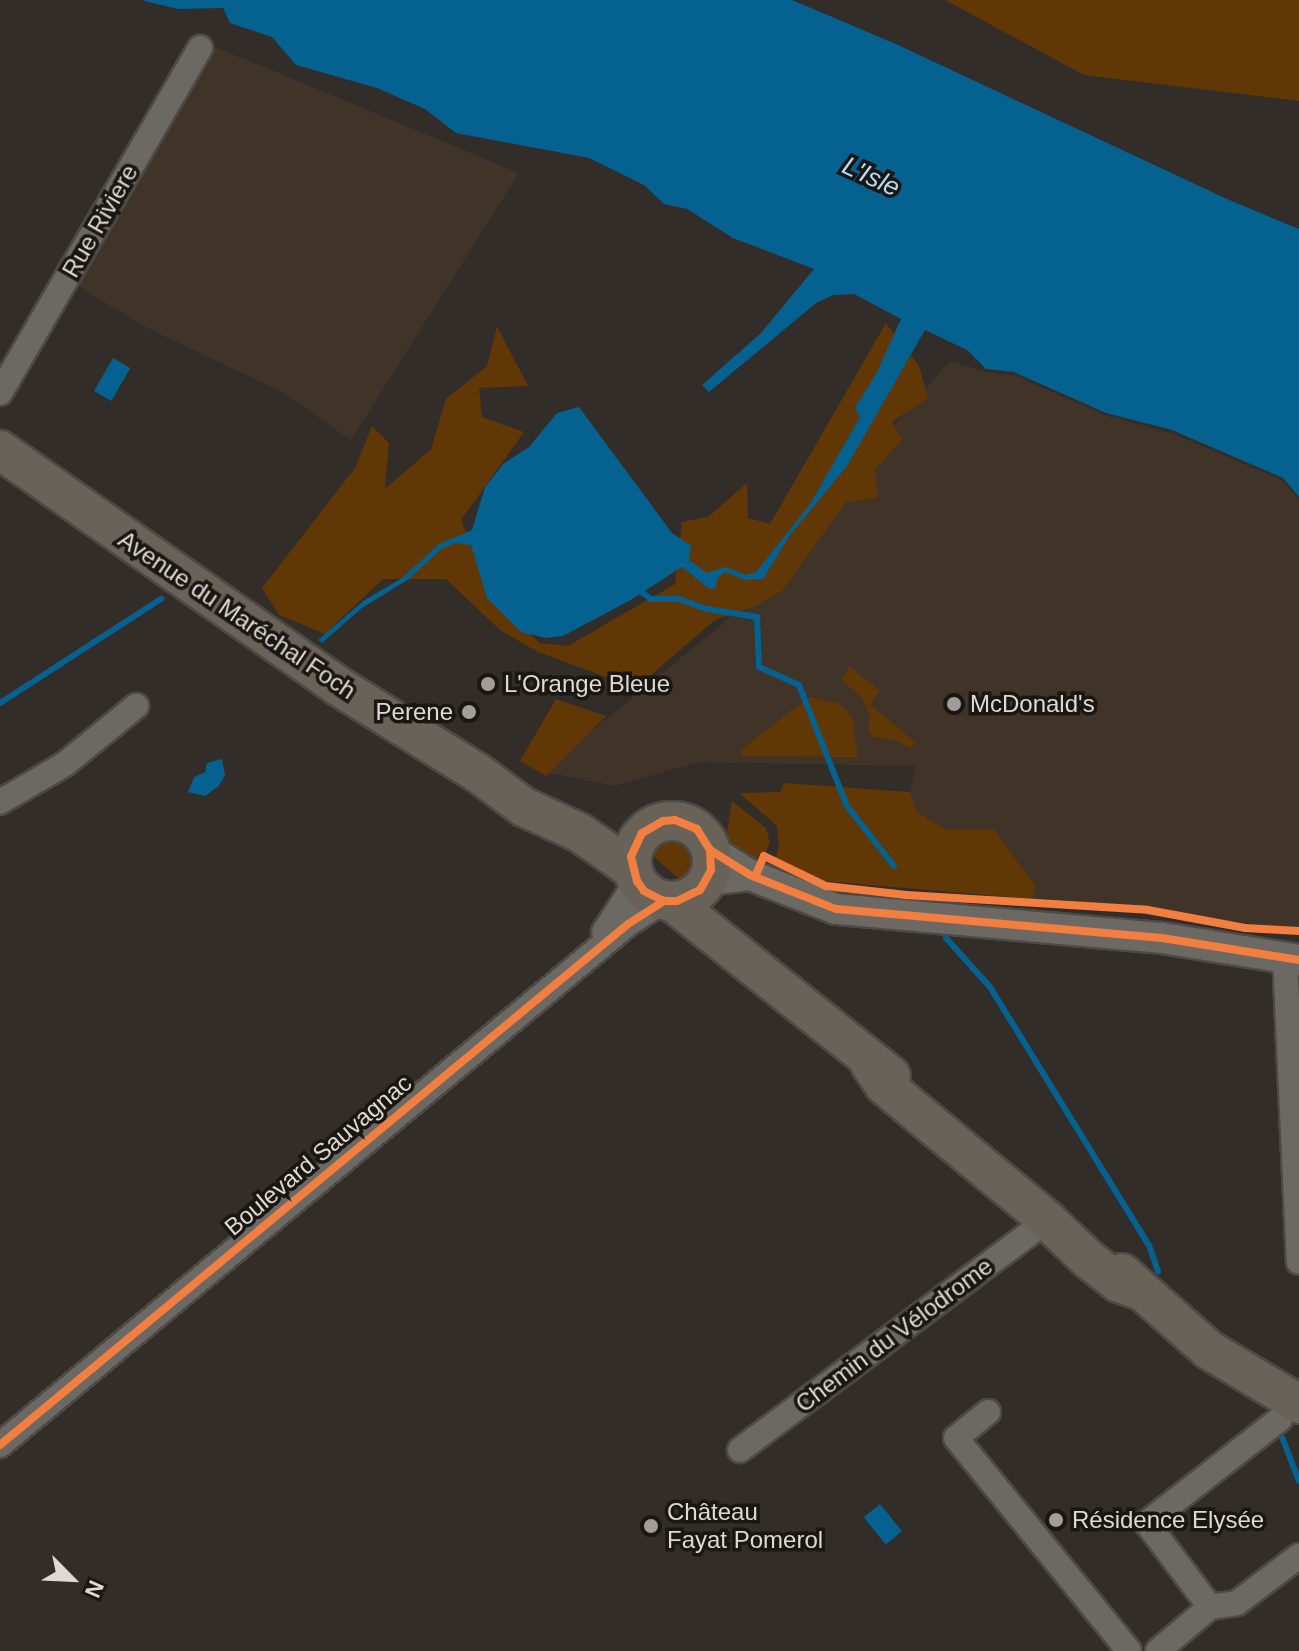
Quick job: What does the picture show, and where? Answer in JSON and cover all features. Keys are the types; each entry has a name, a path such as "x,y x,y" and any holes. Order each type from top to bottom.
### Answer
{"main road":[{"name":"Avenue du Maréchal Foch","path":"2,456 260,634 478,773 524,807 674,882"},
{"name":"Avenue du Maréchal Foch","path":"478,773 608,831 642,833"},
{"path":"674,882 705,838 686,823 663,821 642,833 631,857 674,882 770,981 870,1064 884,1085 927,1118 1119,1283 1141,1291 1209,1350 1246,1393 1288,1406"}],"street":[{"name":"Rue Riviere","path":"0,393 200,48"},
{"path":"0,802 65,764 136,706"},
{"path":"674,882 750,875 836,909 1162,938 1292,959 1299,1262"},
{"name":"Boulevard Sauvagnac","path":"578,966 674,882"},
{"name":"Boulevard Sauvagnac","path":"0,1445 647,909 674,882"},
{"name":"Chemin du Vélodrome","path":"740,1450 1060,1231"},
{"path":"1210,1607 1147,1523 1288,1406"},
{"path":"988,1412 956,1438 1129,1651"},
{"path":"1158,1651 1210,1607 1237,1603 1299,1556"}],"shaded area":[{"path":"945,0 1299,0 1299,101 1084,75"},
{"path":"211,45 519,173 351,440 282,392 147,328 74,284"},
{"path":"886,323 919,366 928,398 892,422 902,440 875,469 878,498 846,502 782,591 757,605 715,620 636,688 538,652 500,630 446,579 383,579 325,634 279,615 262,588 355,468 372,426 389,443 385,489 431,449 446,399 487,366 497,326 528,386 479,388 482,417 524,432 461,520 489,591 539,643 568,646 675,584 682,522 708,517 747,483 748,518 770,524"},
{"path":"950,361 985,372 1014,375 1105,415 1171,433 1282,480 1299,499 1299,930 1088,902 1033,899 1036,887 995,830 947,830 917,812 910,792 916,766 700,762 614,786 549,773 589,733 720,626"},
{"path":"849,666 880,691 870,704 916,743 911,748 895,740 872,737 868,728 870,716 862,698 842,680"},
{"path":"809,697 838,703 852,716 858,757 743,756 741,750"},
{"path":"556,699 606,716 546,776 520,761"},
{"path":"784,783 910,792 917,812 947,830 995,830 1036,887 1033,899 824,881 775,861 779,846 777,826 739,793 780,792"},
{"path":"732,801 766,828 770,843 764,855 756,858 731,846 727,832"},
{"path":"670,840 680,842 694,855 692,874 684,883 651,854"}],"water":[{"name":"L'Isle","path":"141,0 792,0 896,44 1227,199 1299,229 1299,497 1283,478 1172,430 1106,413 1014,372 986,369 967,350 925,330 847,466 790,535 763,579 745,580 725,572 718,578 715,589 708,588 682,567 629,601 563,636 546,638 521,632 487,598 471,545 456,543 441,549 409,579 362,608 322,643 318,640 363,601 402,578 439,544 472,530 485,487 503,464 529,447 557,413 579,407 672,533 691,546 689,560 707,573 725,567 746,575 756,572 810,504 860,417 855,408 877,372 901,319 854,294 833,295 816,303 709,392 702,385 761,333 814,269 733,238 687,209 664,204 644,185 589,158 456,133 425,109 377,88 296,65 272,37 230,23 223,8 178,9"},
{"path":"113,358 130,368 111,401 94,391"},
{"path":"222,759 225,775 219,786 205,796 188,792 194,777 205,772 207,763"},
{"path":"880,1504 902,1531 886,1544 864,1517"}],"waterway":[{"path":"639,590 651,599 679,599 707,609 757,617 759,667 799,685 847,806 894,866"},
{"path":"0,703 161,599"},
{"path":"946,938 990,987 1149,1245 1158,1271"},
{"path":"1282,1437 1299,1481"}],"cycle path":[{"path":"0,1445 628,924 664,901 677,901 700,890 711,870 710,850 697,829 675,820 663,821 642,833 631,857 637,881 644,891 664,901"},
{"path":"710,850 750,875 836,909 1162,938 1299,960"},
{"path":"755,877 764,856 826,886 906,895 1148,910 1245,928 1299,931"}],"place":[{"name":"L'Orange Bleue","path":"488,684"},
{"name":"McDonald's","path":"954,704"},
{"name":"Perene","path":"469,712"},
{"name":"Résidence Elysée","path":"1056,1520"},
{"name":"Château Fayat Pomerol","path":"651,1526"}]}
